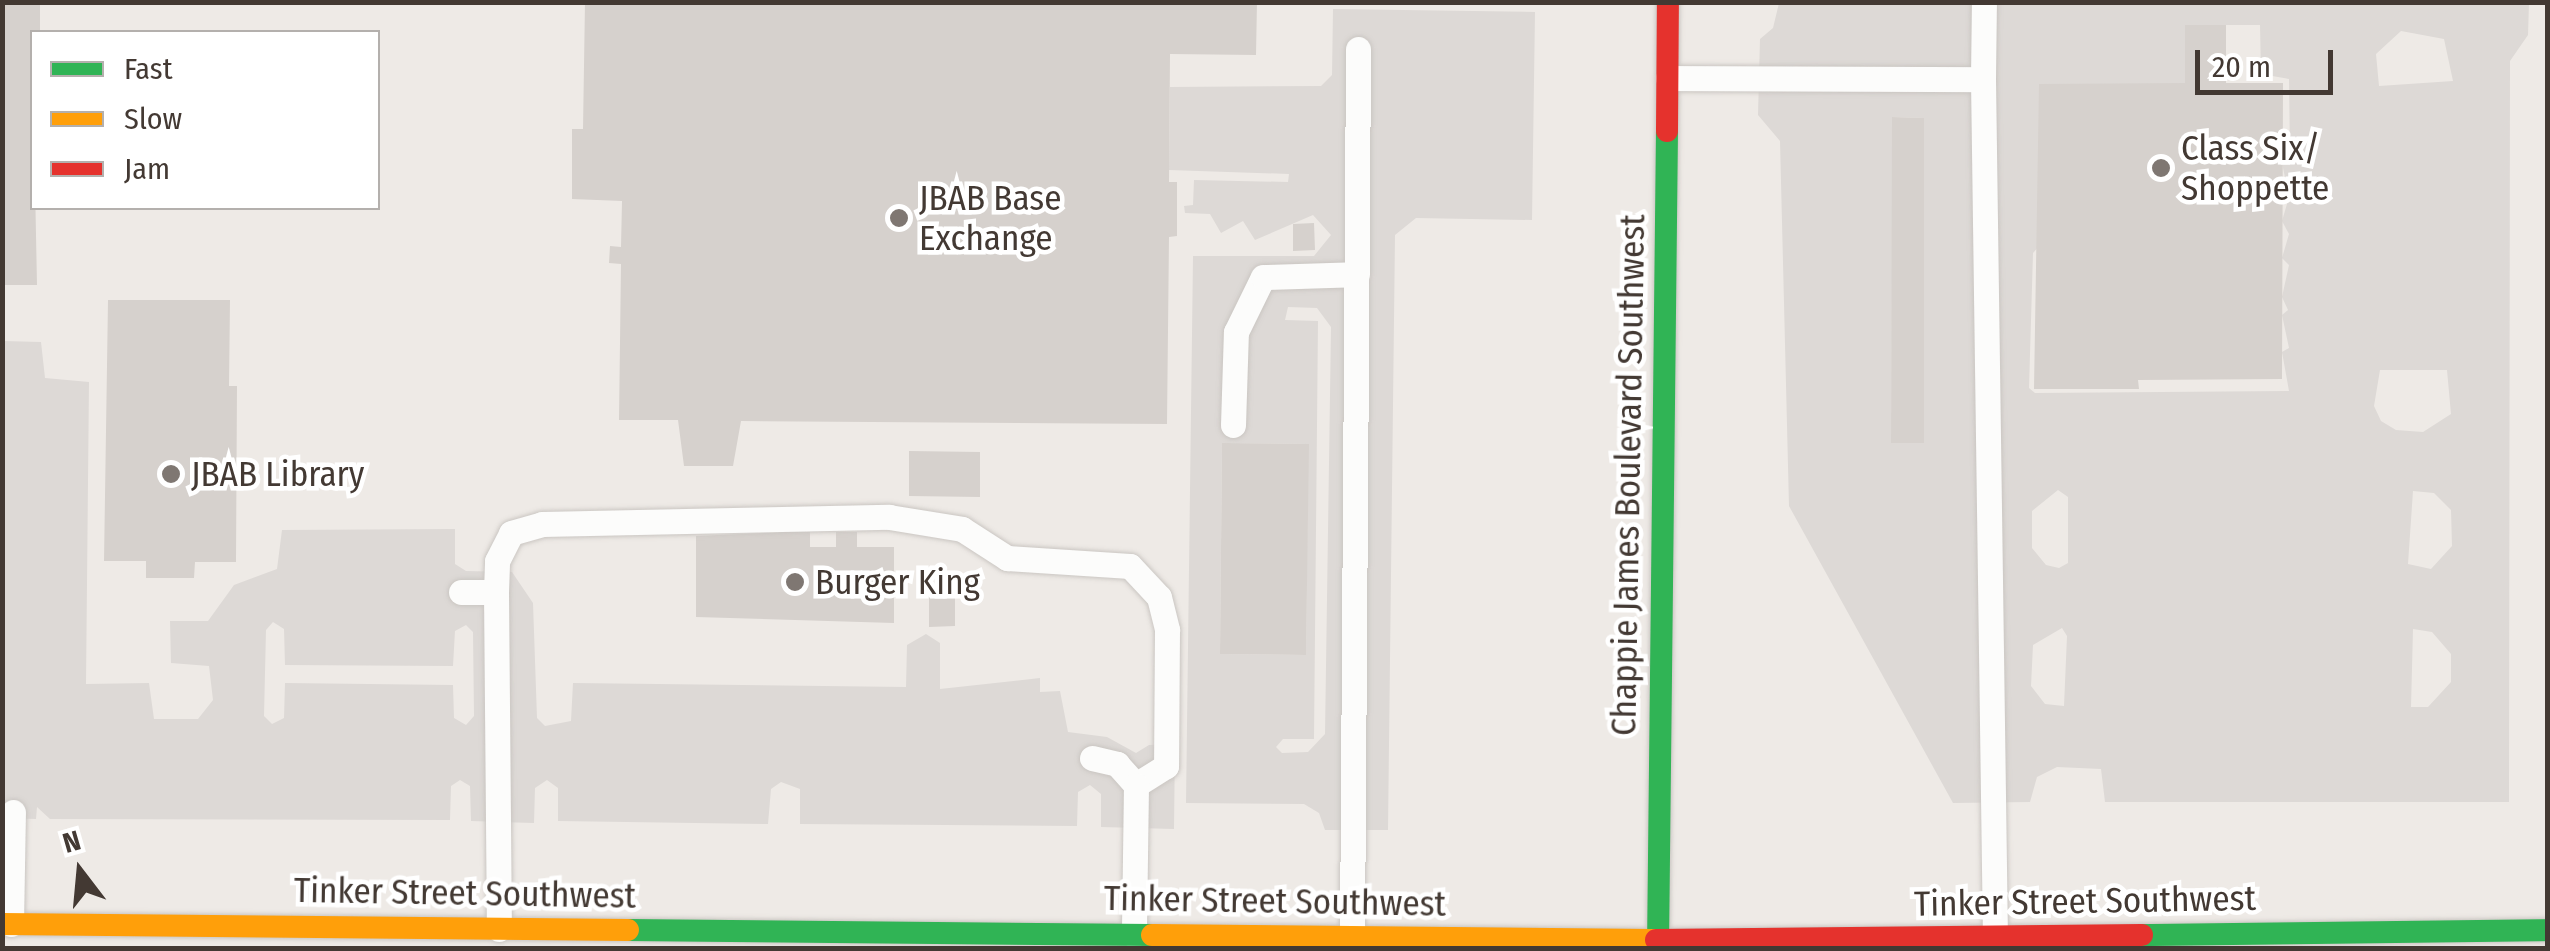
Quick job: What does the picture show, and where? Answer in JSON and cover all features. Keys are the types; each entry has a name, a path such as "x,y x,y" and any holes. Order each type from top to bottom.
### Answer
{"street":[{"name":"Chappie James Boulevard Southwest","path":"1658,944 1668,2"},
{"name":"Tinker Street Southwest","path":"7,924 1352,937 1658,944 1995,938 2173,942 2548,930"}],"lane":[{"path":"1984,2 1995,938"},
{"path":"1352,937 1358,49"},
{"path":"1668,78 1983,79"},
{"path":"1233,425 1236,332 1263,277 1356,274"},
{"path":"499,928 497,561 511,533 542,524 889,517 962,529 1007,558 1130,566 1159,597 1168,630 1166,766 1136,785"},
{"path":"462,592 496,592"},
{"path":"1092,758 1117,764 1136,785 1134,935"},
{"path":"7,924 13,812"}],"shaded area":[{"path":"1779,3 2529,3 2528,35 2510,61 2509,802 2105,802 2101,769 2057,767 2037,777 2030,802 1953,803 1789,506 1780,141 1758,115 1760,39 1773,28","holes":["2185,25 2260,25 2261,74 2289,79 2290,158 2282,163 2289,197 2282,221 2289,234 2282,258 2289,265 2282,297 2288,310 2282,315 2289,348 2282,352 2289,391 2035,393 2029,388 2033,253 2185,83","2401,31 2444,39 2453,81 2379,86 2376,54","1893,117 1924,118 1923,443 1891,442","2380,370 2447,370 2451,414 2423,432 2396,430 2381,421 2374,406","2058,490 2068,497 2068,563 2059,568 2046,565 2032,548 2032,511","2413,491 2434,493 2451,510 2452,546 2431,569 2408,564","2062,628 2067,636 2064,706 2045,704 2031,686 2033,645","2413,629 2432,632 2451,654 2451,682 2428,707 2411,707"]},
{"path":"1333,9 1535,12 1532,220 1416,218 1395,235 1388,830 1325,830 1319,813 1304,804 1186,803 1193,256 1314,256 1331,235 1313,215 1255,240 1243,221 1221,233 1210,214 1185,213 1184,206 1193,205 1194,180 1288,182 1289,174 1169,170 1170,87 1321,86 1332,75","holes":["1288,307 1317,308 1331,327 1325,734 1308,752 1282,753 1276,747 1283,739 1314,739 1318,321 1285,320","1222,443 1308,444 1306,655 1220,654"]},
{"path":"3,341 41,342 45,378 89,382 86,684 149,683 154,719 198,719 213,700 209,666 171,663 170,621 208,621 234,585 277,569 282,530 455,529 455,564 466,571 512,572 533,603 537,718 545,726 571,721 573,683 906,687 907,645 926,634 940,643 940,689 1040,678 1040,692 1060,691 1068,732 1107,737 1136,753 1149,745 1175,744 1174,829 1101,827 1101,794 1090,785 1078,792 1077,826 800,824 800,789 781,782 771,789 768,824 558,821 558,788 547,780 535,788 534,823 471,821 470,786 460,780 451,786 450,820 50,819 37,807 36,819 3,818","holes":["273,622 284,629 285,665 453,666 455,631 466,625 473,632 474,716 466,725 454,718 453,685 285,683 284,718 272,724 264,716 266,630"]}],"building":[{"path":"2,2 40,2 40,30 30,30 30,210 36,210 37,285 2,285"},
{"name":"JBAB Base Exchange","path":"585,2 1257,2 1256,55 1170,54 1169,182 1177,182 1177,236 1169,237 1167,424 741,421 733,466 684,466 678,420 619,420 621,264 609,263 610,246 621,247 622,201 572,199 572,129 583,129"},
{"name":"Class Six/ Shoppette","path":"2185,25 2226,25 2226,83 2283,83 2282,379 2138,380 2139,389 2034,389 2039,84 2185,83"},
{"path":"1892,117 1924,118 1924,443 1891,443"},
{"path":"1314,223 1315,250 1293,251 1293,224"},
{"name":"JBAB Library","path":"108,300 230,300 229,386 237,386 236,562 195,562 194,578 146,578 146,561 104,561"},
{"path":"1222,443 1309,444 1306,655 1220,654"},
{"path":"909,451 980,452 980,497 909,496"},
{"name":"Burger King","path":"810,532 810,547 836,547 836,532 857,532 857,547 894,547 894,623 696,617 696,536"},
{"path":"929,593 955,593 955,626 929,627"}],"traffic: fast":[{"path":"1658,948 1667,131"},
{"path":"628,930 1152,935"},
{"path":"2142,935 2548,930"}],"traffic: slow":[{"path":"2,924 628,930"},
{"path":"1152,935 1656,940"}],"traffic: jam":[{"path":"1667,131 1668,2"},
{"path":"1656,940 2142,935"}],"place":[{"name":"Class Six/ Shoppette","path":"2161,168"},
{"name":"JBAB Base Exchange","path":"899,218"},
{"name":"JBAB Library","path":"171,474"},
{"name":"Burger King","path":"795,582"}]}
